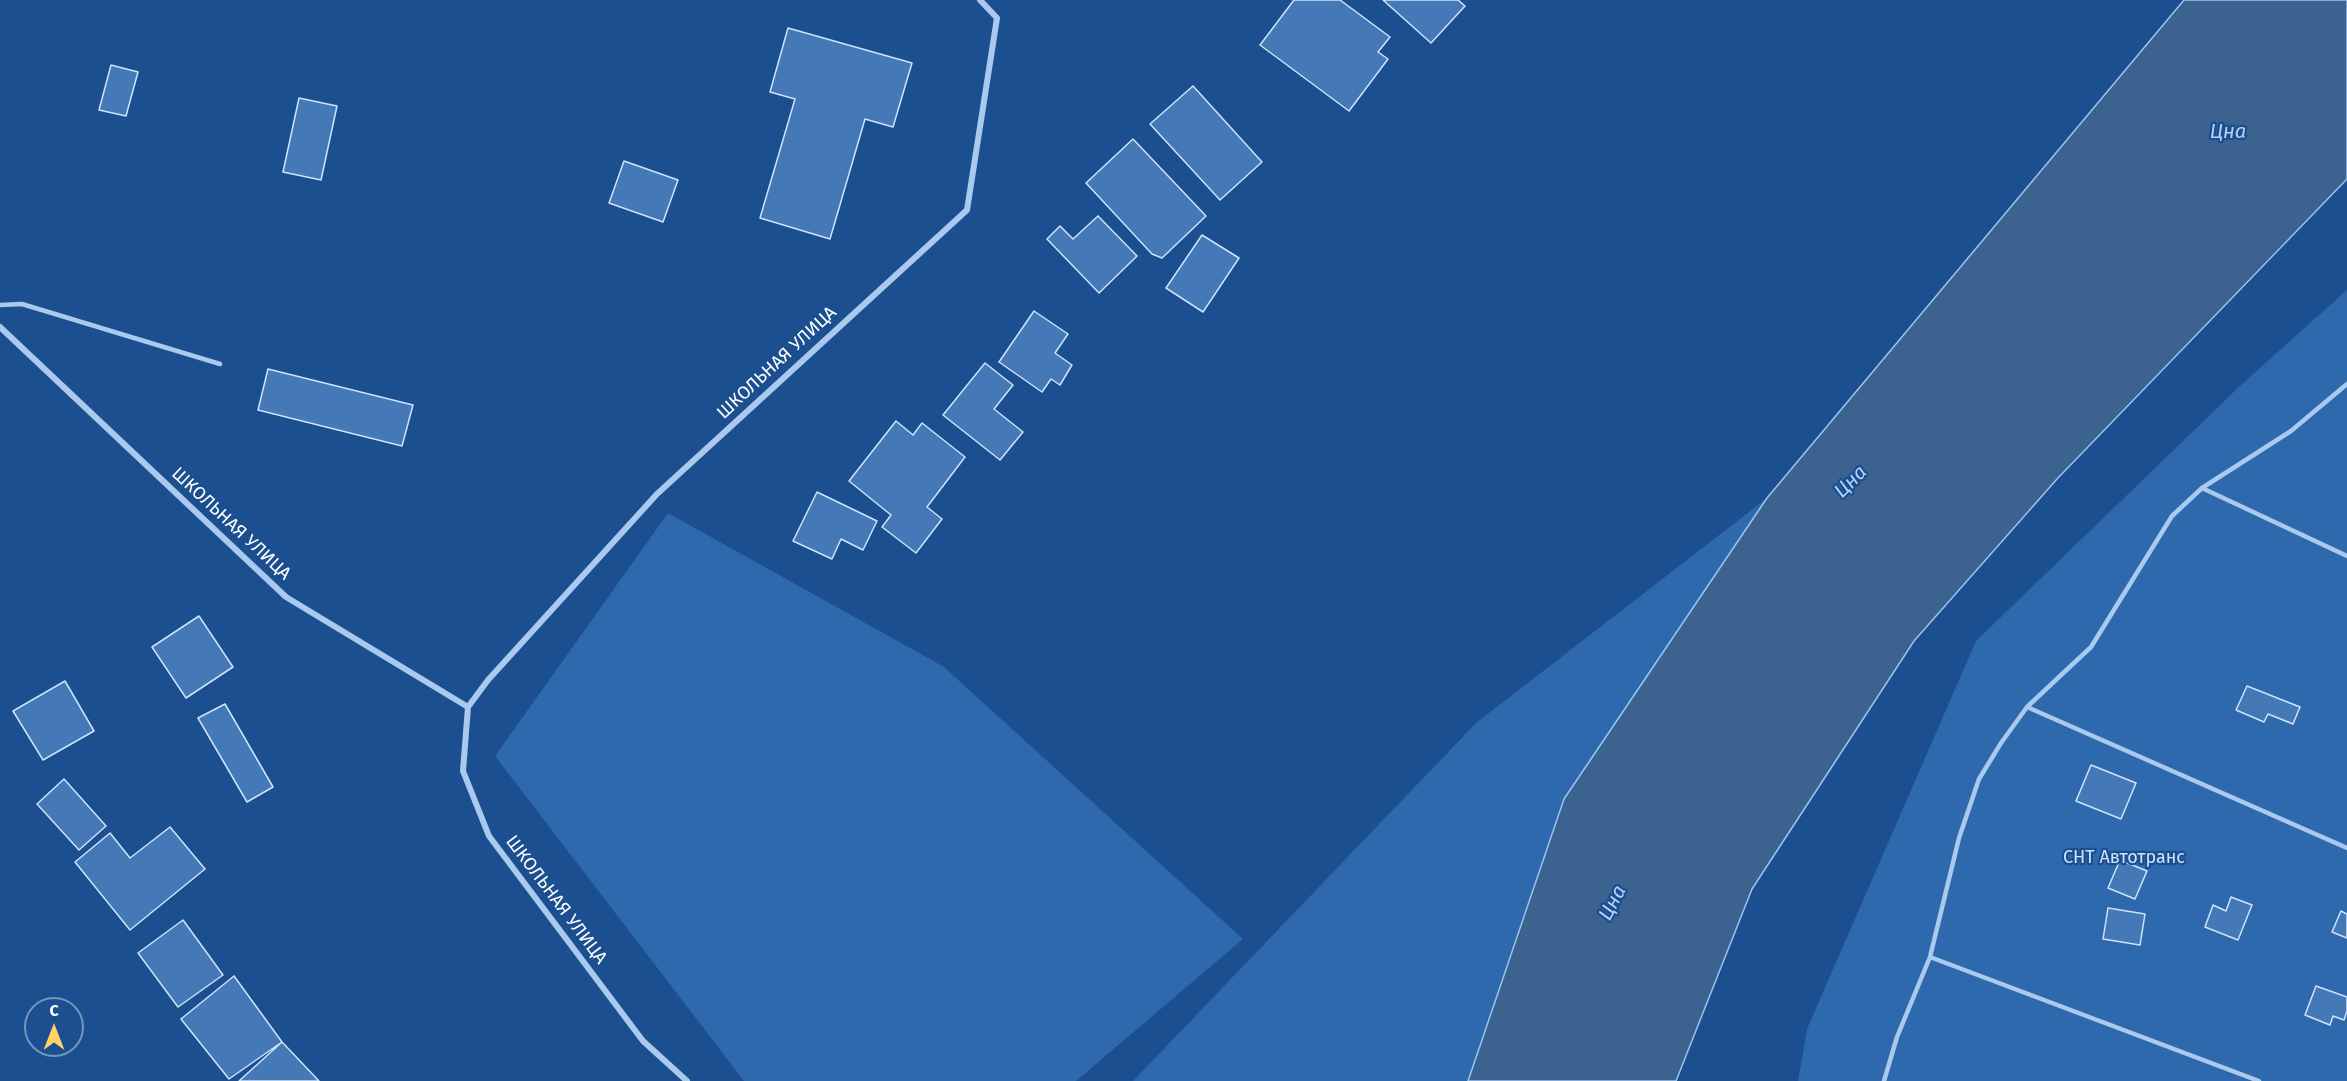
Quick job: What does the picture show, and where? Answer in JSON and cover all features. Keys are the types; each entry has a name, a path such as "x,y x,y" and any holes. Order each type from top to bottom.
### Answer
{"street":[{"name":"ШКОЛЬНАЯ УЛИЦА","path":"687,1081 643,1041 489,836 464,771 468,707 488,680 657,494 967,210 997,18 980,0"},
{"name":"ШКОЛЬНАЯ УЛИЦА","path":"0,327 285,597 468,707"}],"lane":[{"path":"0,305 22,304 220,364"},
{"path":"1884,1081 1897,1037 1930,957 1959,838 1979,779 2001,743 2027,707 2091,647 2172,516 2202,488 2291,431 2347,384"},
{"path":"2202,488 2347,556"},
{"path":"2027,707 2347,848"},
{"path":"1930,957 2259,1081"}],"green space":[{"name":"СНТ Автотранс","path":"2347,290 2347,1081 1798,1081 1807,1029 1976,641 2242,384"},
{"path":"1767,498 1564,799 1468,1081 1133,1081 1476,723"},
{"path":"668,513 944,667 1243,939 1076,1081 744,1081 495,756"}],"water":[{"name":"Цна","path":"2184,0 2347,0 2347,179 2057,479 1914,641 1752,889 1676,1081 1468,1081 1564,799 1767,498"}],"building":[{"path":"1294,0 1340,0 1390,37 1378,52 1388,59 1349,111 1260,45"},
{"path":"1383,0 1458,0 1465,6 1431,43"},
{"path":"788,28 912,63 893,127 865,119 830,239 760,218 795,99 770,92"},
{"path":"111,65 138,72 126,116 99,110"},
{"path":"1193,86 1262,162 1220,200 1150,124"},
{"path":"299,98 337,106 321,180 283,172"},
{"path":"1133,139 1206,216 1162,258 1152,254 1086,183"},
{"path":"624,161 678,180 663,222 609,203"},
{"path":"1098,216 1137,256 1099,293 1047,239 1060,226 1073,239"},
{"path":"1202,235 1239,258 1203,312 1166,288"},
{"path":"1034,311 1068,334 1055,353 1072,365 1060,385 1051,379 1042,392 999,362"},
{"path":"985,363 1013,385 994,409 1023,432 1000,460 943,415"},
{"path":"268,369 413,405 402,446 258,410"},
{"path":"896,421 913,435 922,423 965,457 927,507 942,519 916,553 882,527 891,515 849,481"},
{"path":"817,492 877,521 863,550 841,539 832,559 793,541"},
{"path":"199,616 233,667 186,698 152,647"},
{"path":"65,681 94,731 43,760 13,711"},
{"path":"2247,686 2300,707 2293,724 2268,714 2264,722 2236,710"},
{"path":"225,704 273,787 247,802 198,718"},
{"path":"2091,765 2136,783 2121,819 2076,801"},
{"path":"64,779 106,826 79,850 37,804"},
{"path":"170,827 205,869 130,930 75,862 110,833 130,858"},
{"path":"2120,860 2147,871 2135,899 2108,888"},
{"path":"2231,897 2252,905 2238,940 2205,927 2213,905 2226,911"},
{"path":"2108,908 2145,914 2140,945 2103,939"},
{"path":"2341,911 2347,914 2347,938 2332,932"},
{"path":"183,920 223,975 178,1007 138,953"},
{"path":"234,976 282,1042 229,1079 181,1019"},
{"path":"2316,986 2347,997 2347,1011 2344,1020 2333,1016 2330,1025 2305,1015"},
{"path":"282,1042 319,1081 239,1081"}]}
